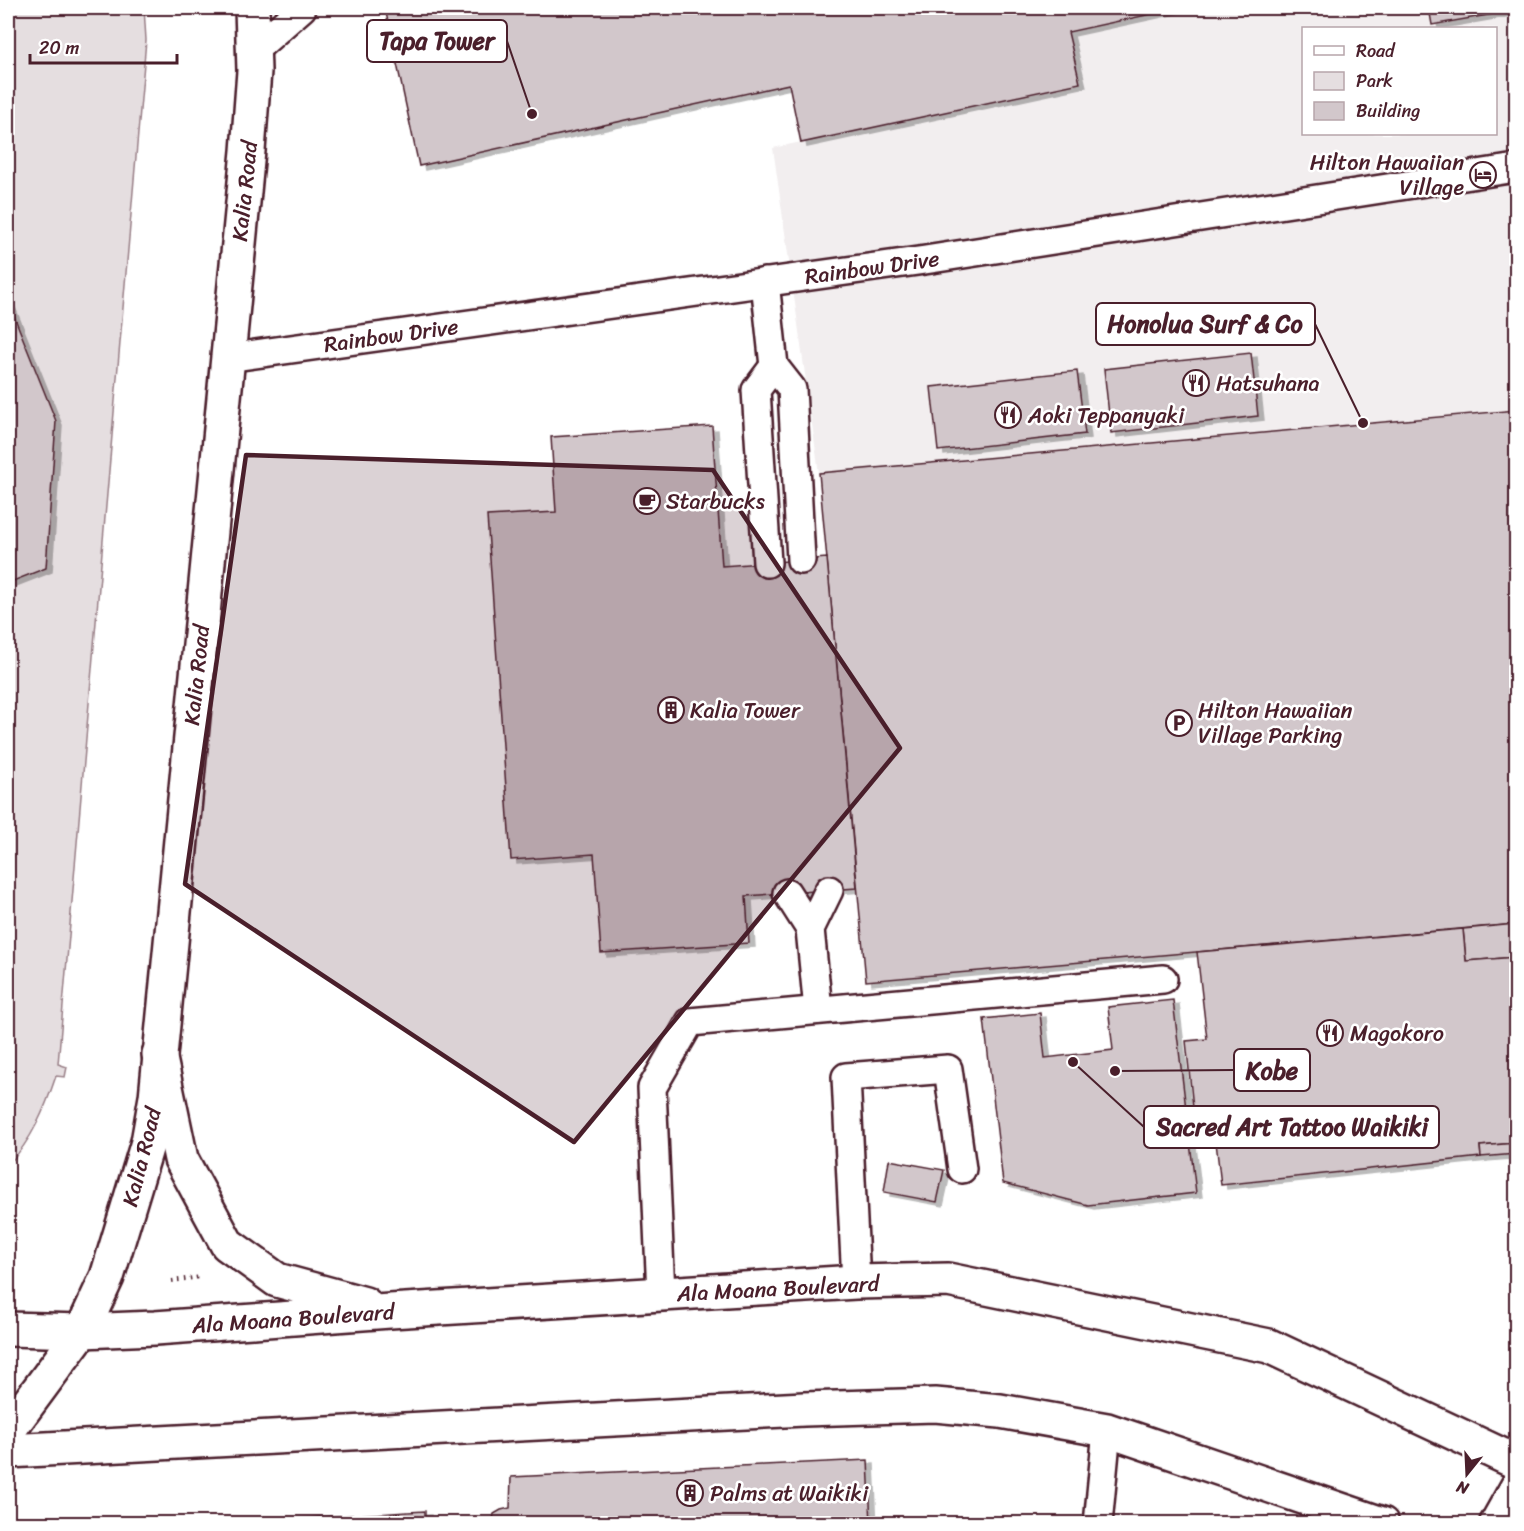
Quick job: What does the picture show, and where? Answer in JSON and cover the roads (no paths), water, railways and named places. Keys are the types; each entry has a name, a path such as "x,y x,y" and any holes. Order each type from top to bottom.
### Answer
{"main road":[{"name":"Kalia Road","path":"8,1431 82,1331 107,1277 148,1142 156,1097 250,128 255,71 252,8"},
{"path":"159,1054 181,1158 227,1244 277,1281 390,1311"},
{"name":"Ala Moana Boulevard","path":"8,1329 82,1331 155,1328 856,1282 948,1280 1269,1346 1516,1462"},
{"path":"8,1451 804,1409 935,1405 1000,1411 1107,1430 1382,1524"}],"lane":[{"path":"253,51 302,8"},
{"name":"Rainbow Drive","path":"227,358 925,260 1516,168"},
{"path":"765,282 774,366 792,389 801,560"},
{"path":"767,563 756,390 774,366"},
{"path":"810,929 829,890"},
{"path":"787,893 810,929 818,1010"},
{"path":"662,1294 652,1088 690,1022 1163,979"},
{"path":"856,1282 846,1077 948,1070 962,1169"},
{"path":"1098,1524 1107,1430"},
{"path":"1493,1524 1516,1483"}],"place":[{"name":"Tapa Tower","path":"532,114"},
{"name":"Hilton Hawaiian Village","path":"1483,175"},
{"name":"Hatsuhana","path":"1196,383"},
{"name":"Aoki Teppanyaki","path":"1008,415"},
{"name":"Honolua Surf & Co","path":"1363,423"},
{"name":"Starbucks","path":"647,501"},
{"name":"Kalia Tower","path":"671,710"},
{"name":"Hilton Hawaiian Village Parking","path":"1179,723"},
{"name":"Magokoro","path":"1330,1033"},
{"name":"Sacred Art Tattoo Waikiki","path":"1073,1062"},
{"name":"Kobe","path":"1115,1071"},
{"name":"Palms at Waikiki","path":"690,1493"}]}
